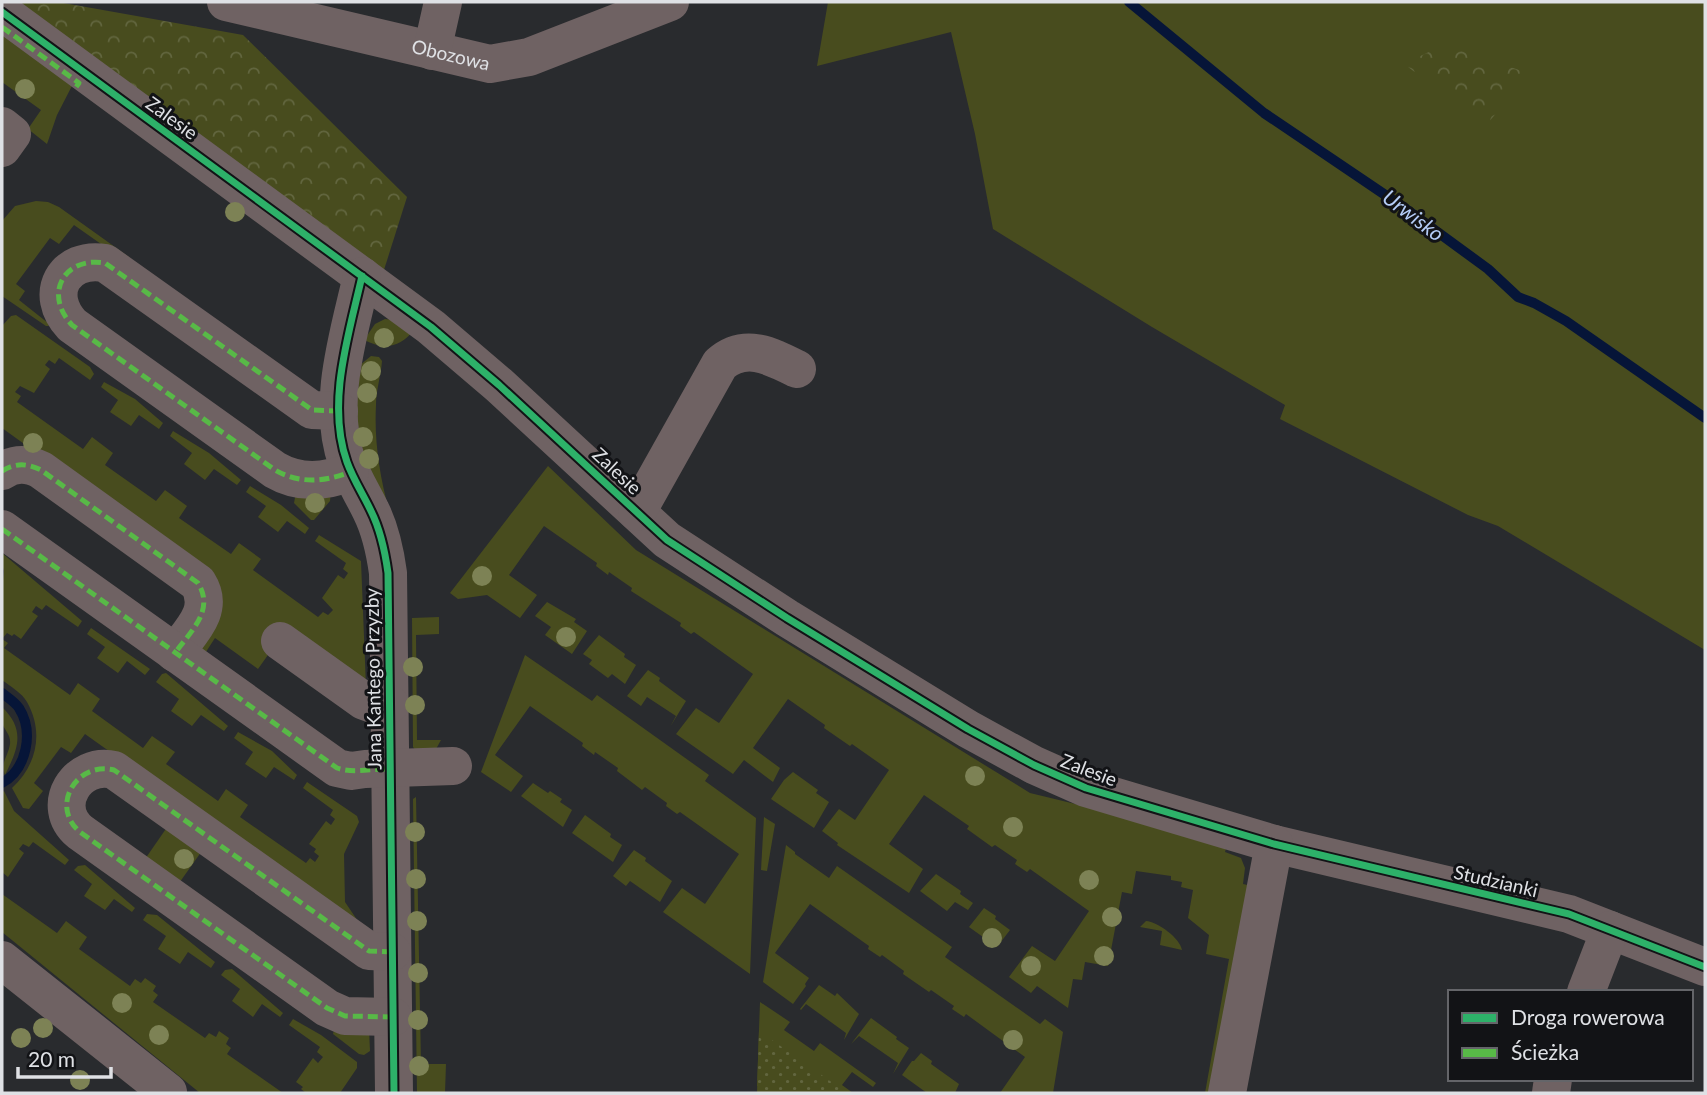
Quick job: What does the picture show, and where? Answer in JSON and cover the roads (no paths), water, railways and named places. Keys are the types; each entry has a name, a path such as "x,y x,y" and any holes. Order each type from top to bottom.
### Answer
{"street":[{"name":"Obozowa","path":"226,2 491,64 529,57 670,2"},
{"path":"432,51 443,2"},
{"name":"Zalesie","path":"2,12 431,327 499,385 667,540 688,555 968,729 1034,765 1086,788 1274,844"},
{"path":"2,126 12,134 2,148"},
{"path":"338,411 312,410 105,263 88,262 78,265 60,282 59,305 72,325 275,470 293,479 302,480 332,479 350,472"},
{"name":"Jana Kantego Przyzby","path":"362,276 347,347 338,411 343,452 350,472 377,524 386,554 394,1093"},
{"path":"637,512 720,364 727,358 744,352 758,352 797,369"},
{"path":"2,471 25,464 41,470 198,583 205,597 205,605 200,619 175,653"},
{"path":"2,529 337,768 351,771 453,766"},
{"path":"280,641 364,701 375,705 390,704"},
{"path":"392,952 369,951 114,771 99,768 86,773 67,798 68,817 80,832 327,1008 345,1016 393,1017"},
{"path":"1227,1093 1274,844"},
{"name":"Studzianki","path":"1274,844 1569,914 1705,967"},
{"path":"1587,990 1610,930"},
{"path":"2,960 168,1092"}],"waterway":[{"name":"Urwisko","path":"1129,2 1264,113 1406,209 1488,269 1518,297 1566,321 1705,418"},
{"path":"2,693 19,708 24,718 27,739 17,769 2,783"}]}
